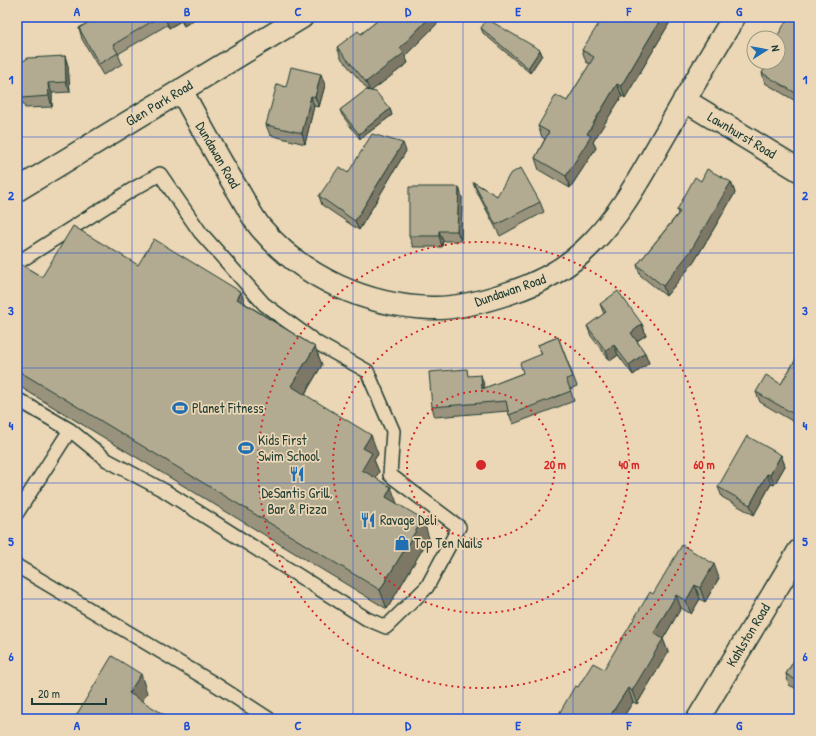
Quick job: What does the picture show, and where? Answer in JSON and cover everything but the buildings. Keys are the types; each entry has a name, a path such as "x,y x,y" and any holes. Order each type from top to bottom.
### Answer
{"street":[{"name":"Glen Park Road","path":"17,190 302,17"},
{"name":"Dundawan Road","path":"181,90 260,228 289,257 321,278 377,301 432,308 483,301 504,295 551,276 573,261 591,244 631,194 684,100 734,17"},
{"name":"Lawnhurst Road","path":"684,100 799,170"},
{"name":"Kahlston Road","path":"698,719 799,551"}],"lane":[{"path":"17,263 130,191 160,174 200,232 264,304 317,343 367,371 393,431 390,475 459,527 427,587 386,627 368,619 165,491 107,460 70,430 17,399"},
{"path":"17,513 70,430"},
{"path":"17,566 215,684 269,719"}],"place":[{"name":"Planet Fitness","path":"180,408"},
{"name":"Kids First Swim School","path":"246,448"},
{"name":"DeSantis Grill, Bar & Pizza","path":"297,474"},
{"name":"Ravage Deli","path":"368,520"},
{"name":"Top Ten Nails","path":"402,543"}]}
